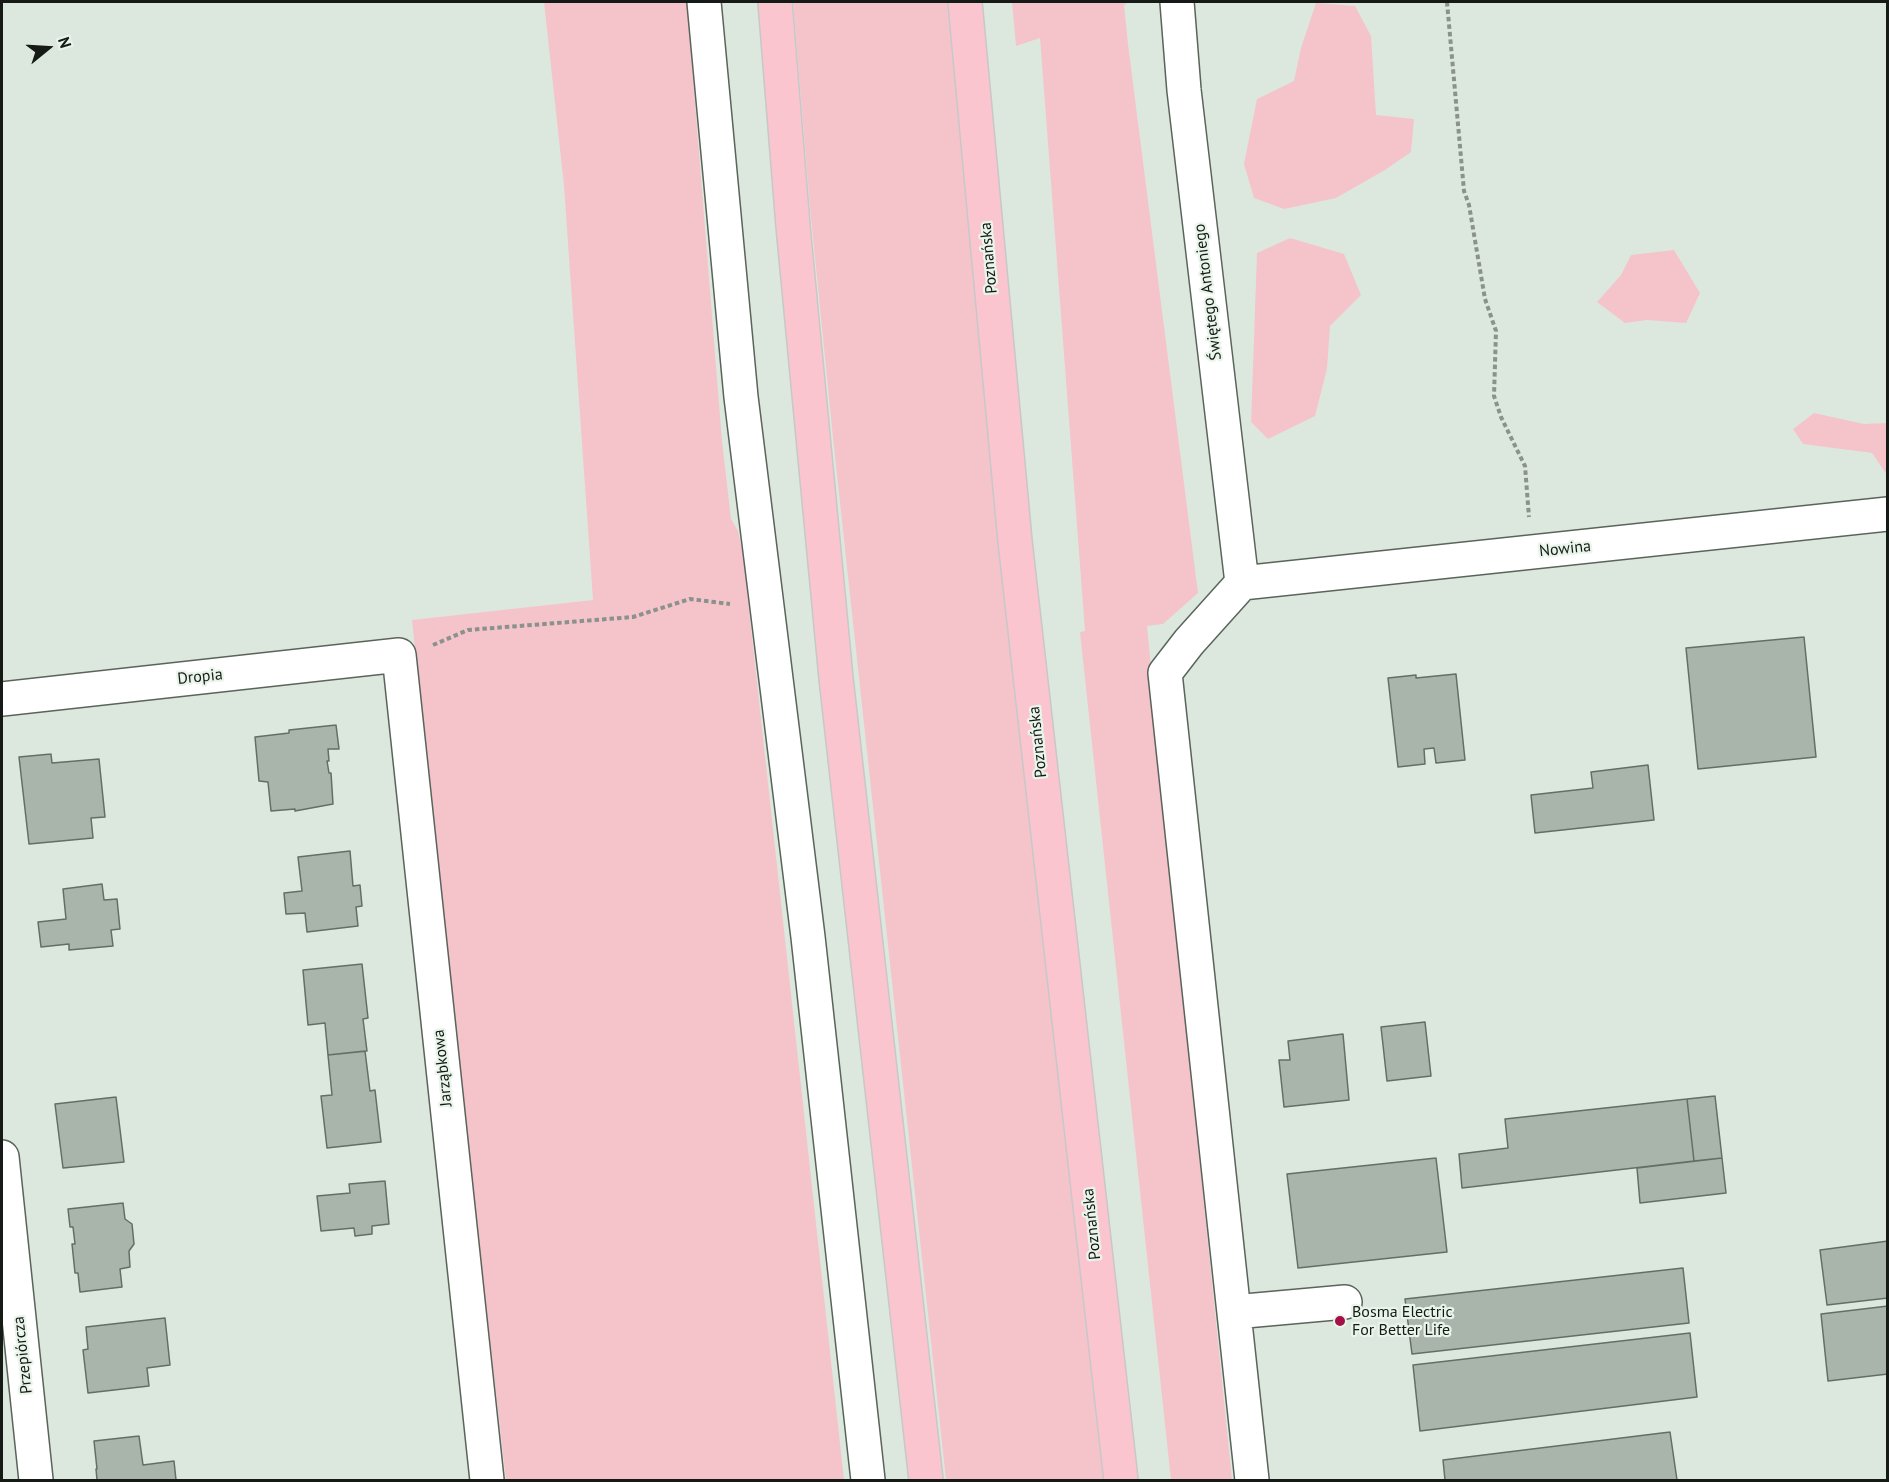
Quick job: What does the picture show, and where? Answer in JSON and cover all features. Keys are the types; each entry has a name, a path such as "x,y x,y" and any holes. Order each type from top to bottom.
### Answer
{"main road":[{"path":"775,2 793,226 836,678 926,1480"},
{"name":"Poznańska","path":"965,2 1015,541 1121,1480"}],"street":[{"path":"704,2 741,397 808,937 868,1480"},
{"name":"Świętego Antoniego","path":"1177,2 1184,90 1242,583"},
{"name":"Nowina","path":"1242,583 1887,514"},
{"path":"1242,583 1189,642 1165,674 1252,1480"},
{"name":"Dropia","path":"2,699 399,655"},
{"name":"Jarząbkowa","path":"399,655 488,1480"},
{"name":"Przepiórcza","path":"2,1157 36,1480"},
{"path":"1234,1311 1345,1302"}],"path":[{"path":"1446,2 1464,191 1469,205 1485,299 1496,331 1494,396 1501,417 1526,466 1532,552"},
{"path":"399,655 423,651 442,639 468,630 633,617 690,599 730,604 767,598"}],"shaded area":[{"path":"544,2 687,2 722,441 731,519 738,531 743,554 844,1480 506,1480 452,1010 412,620 593,600 564,186"},
{"path":"793,2 947,2 1104,1480 946,1480 833,438 810,208"},
{"path":"1012,2 1129,2 1124,5 1128,44 1198,593 1163,624 1147,626 1232,1480 1171,1480 1080,632 1085,631 1040,38 1016,46"},
{"path":"1316,3 1355,6 1371,36 1376,115 1414,119 1411,152 1336,198 1284,209 1254,198 1244,164 1257,99 1294,81 1301,48"},
{"path":"1290,238 1344,254 1361,295 1330,326 1327,369 1315,416 1268,439 1251,422 1257,253"},
{"path":"1674,250 1700,293 1686,323 1647,320 1625,323 1597,302 1621,275 1631,255"},
{"path":"1814,413 1864,424 1887,423 1887,475 1872,453 1803,444 1793,429"}],"building":[{"path":"1804,637 1816,757 1698,769 1686,648"},
{"path":"1456,674 1465,760 1436,763 1434,748 1424,749 1425,764 1398,767 1388,678"},
{"path":"336,725 339,749 328,749 329,761 327,761 329,773 331,773 333,804 295,811 295,809 271,811 268,782 259,781 255,737 289,733 289,730"},
{"path":"51,754 52,763 99,759 105,817 91,818 93,838 29,844 19,757"},
{"path":"1648,765 1654,820 1535,833 1531,795 1593,788 1591,772"},
{"path":"350,851 353,886 360,885 362,906 356,907 358,926 307,932 305,913 286,914 284,893 302,891 298,857"},
{"path":"102,884 104,900 117,899 120,929 111,930 113,946 69,950 69,944 41,947 38,922 66,919 63,889"},
{"path":"362,964 368,1018 363,1019 367,1051 328,1055 325,1023 308,1025 303,970"},
{"path":"1425,1022 1431,1076 1387,1081 1381,1027"},
{"path":"1343,1034 1349,1100 1284,1107 1279,1060 1290,1060 1288,1041"},
{"path":"365,1051 370,1091 375,1090 381,1142 327,1148 321,1096 332,1095 328,1055"},
{"path":"1715,1096 1722,1158 1694,1161 1687,1099"},
{"path":"116,1097 124,1162 63,1168 55,1104"},
{"path":"1687,1099 1694,1161 1462,1188 1459,1154 1508,1148 1505,1119"},
{"path":"1436,1158 1447,1252 1298,1268 1287,1174"},
{"path":"1722,1158 1726,1193 1640,1203 1637,1168"},
{"path":"385,1181 389,1224 372,1226 372,1234 355,1236 354,1228 321,1231 317,1196 350,1193 349,1184"},
{"path":"123,1203 125,1219 132,1224 134,1244 129,1251 130,1267 120,1269 122,1287 80,1292 78,1273 75,1273 73,1227 70,1227 68,1209"},
{"path":"1888,1241 1888,1298 1827,1305 1820,1250"},
{"path":"1683,1268 1689,1323 1412,1354 1405,1299"},
{"path":"1888,1306 1888,1374 1828,1381 1821,1314"},
{"path":"165,1318 170,1365 147,1368 149,1386 88,1393 83,1350 88,1349 86,1327"},
{"path":"1690,1333 1697,1397 1420,1431 1413,1365"},
{"path":"1670,1432 1677,1480 1445,1480 1443,1460"},
{"path":"139,1436 143,1465 174,1461 176,1480 97,1480 94,1441"}],"place":[{"name":"Bosma Electric For Better Life","path":"1340,1321"}]}
